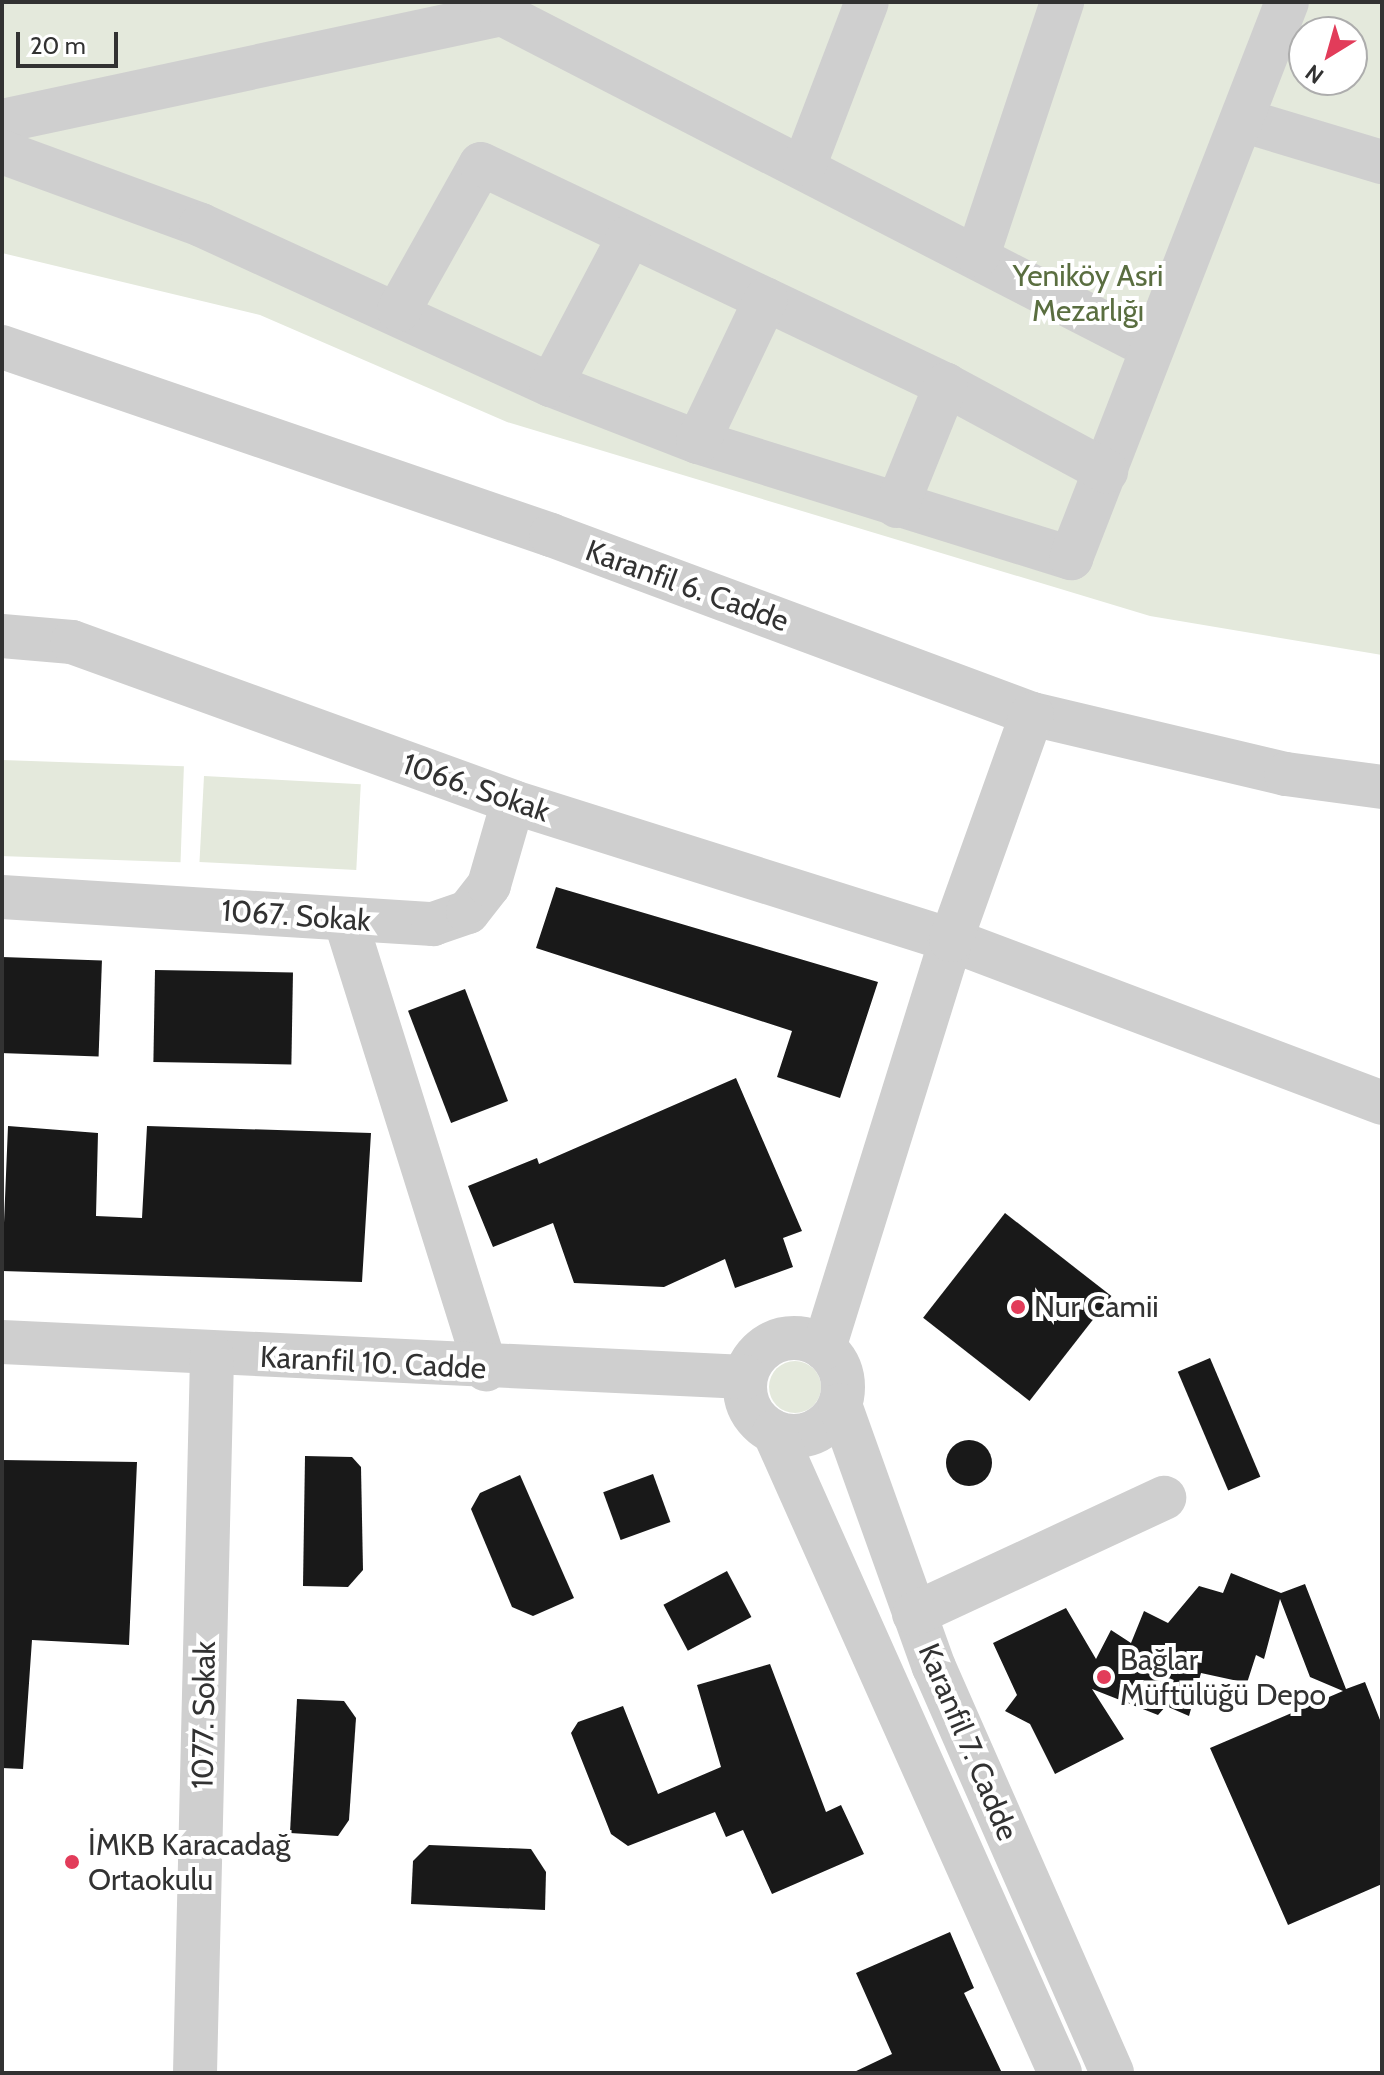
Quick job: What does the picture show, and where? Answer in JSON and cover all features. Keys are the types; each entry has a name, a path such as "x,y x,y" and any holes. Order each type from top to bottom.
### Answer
{"street":[{"path":"2,121 555,2"},
{"path":"805,164 867,2"},
{"path":"978,255 1062,2"},
{"path":"2,152 201,225 399,310 551,385 698,442 1071,558 1152,348 1245,121 1287,2"},
{"path":"502,14 805,164 1152,348"},
{"path":"1245,121 1382,162"},
{"path":"399,310 481,164 629,237 946,385 1106,471"},
{"path":"551,385 629,237"},
{"path":"698,442 766,299"},
{"name":"Karanfil 6. Cadde","path":"2,347 551,535 1032,714 1286,774 1382,787"},
{"path":"897,506 946,385"},
{"name":"1066. Sokak","path":"2,636 72,642 513,802 951,940 1382,1103"},
{"path":"824,1348 951,940 1032,714"},
{"name":"1067. Sokak","path":"2,897 433,924 468,912 489,885 513,802"},
{"path":"345,919 486,1369"},
{"path":"777,1340 824,1348 842,1374 840,1405 820,1429 774,1432 750,1410 745,1377 762,1348 777,1340"},
{"name":"Karanfil 10. Cadde","path":"2,1342 486,1369 745,1377"},
{"name":"1077. Sokak","path":"195,2073 212,1356"},
{"name":"Karanfil 7. Cadde","path":"840,1405 914,1614 1112,2073"},
{"name":"Karanfil 7. Cadde","path":"774,1432 1060,2073"},
{"path":"914,1614 1164,1498"}],"green space":[{"name":"Yeniköy Asri Mezarlığı","path":"2,2 1382,2 1382,655 1150,616 507,422 260,315 2,253"},
{"path":"2,760 184,766 181,862 2,856"},
{"path":"204,776 361,784 356,870 199,862"},
{"path":"795,1361 813,1369 821,1387 813,1405 795,1413 777,1405 769,1387 777,1369"}],"building":[{"path":"556,887 878,982 840,1098 777,1077 792,1031 536,948"},
{"path":"2,957 102,960 99,1056 2,1053"},
{"path":"155,970 293,972 291,1064 153,1062"},
{"path":"465,989 508,1101 451,1123 408,1011"},
{"path":"736,1078 802,1231 783,1238 793,1267 735,1288 725,1259 664,1287 574,1283 553,1223 493,1247 468,1186 537,1158 539,1164"},
{"path":"8,1126 98,1133 96,1216 142,1218 147,1126 371,1133 362,1282 2,1271"},
{"name":"Nur Camii","path":"1005,1213 1111,1296 1029,1401 923,1318"},
{"path":"1210,1358 1260,1477 1228,1490 1178,1372"},
{"path":"969,1440 986,1446 992,1463 986,1480 969,1486 952,1480 946,1463 952,1446"},
{"path":"305,1456 352,1457 361,1467 363,1570 348,1587 303,1586"},
{"path":"2,1460 137,1462 129,1645 32,1640 23,1769 2,1768"},
{"path":"653,1474 670,1522 621,1540 603,1492"},
{"path":"520,1475 574,1598 533,1616 512,1607 471,1509 480,1493"},
{"path":"727,1571 751,1617 688,1651 663,1605"},
{"path":"1231,1573 1281,1593 1305,1584 1346,1689 1365,1682 1382,1725 1382,1884 1288,1925 1210,1748 1343,1691 1310,1677 1280,1599 1264,1659 1256,1655 1247,1683 1201,1673 1189,1716 1166,1706 1158,1715 1092,1689 1124,1739 1055,1774 1030,1724 1005,1711 1017,1695 993,1643 1066,1608 1096,1659 1111,1630 1131,1643 1144,1611 1168,1623 1199,1586 1223,1593"},
{"path":"770,1664 826,1812 841,1805 864,1854 772,1894 743,1830 726,1837 715,1812 628,1846 611,1834 571,1733 578,1722 623,1706 658,1794 721,1767 697,1685"},
{"path":"297,1699 344,1701 356,1718 349,1820 338,1836 290,1833"},
{"path":"429,1845 531,1849 546,1872 545,1910 411,1904 413,1861"},
{"path":"950,1932 974,1988 964,1993 1002,2073 852,2073 892,2054 856,1973"}],"place":[{"name":"Nur Camii","path":"1018,1307"},
{"name":"Bağlar Müftülüğü Depo","path":"1104,1677"},
{"name":"İMKB Karacadağ Ortaokulu","path":"72,1862"}]}
